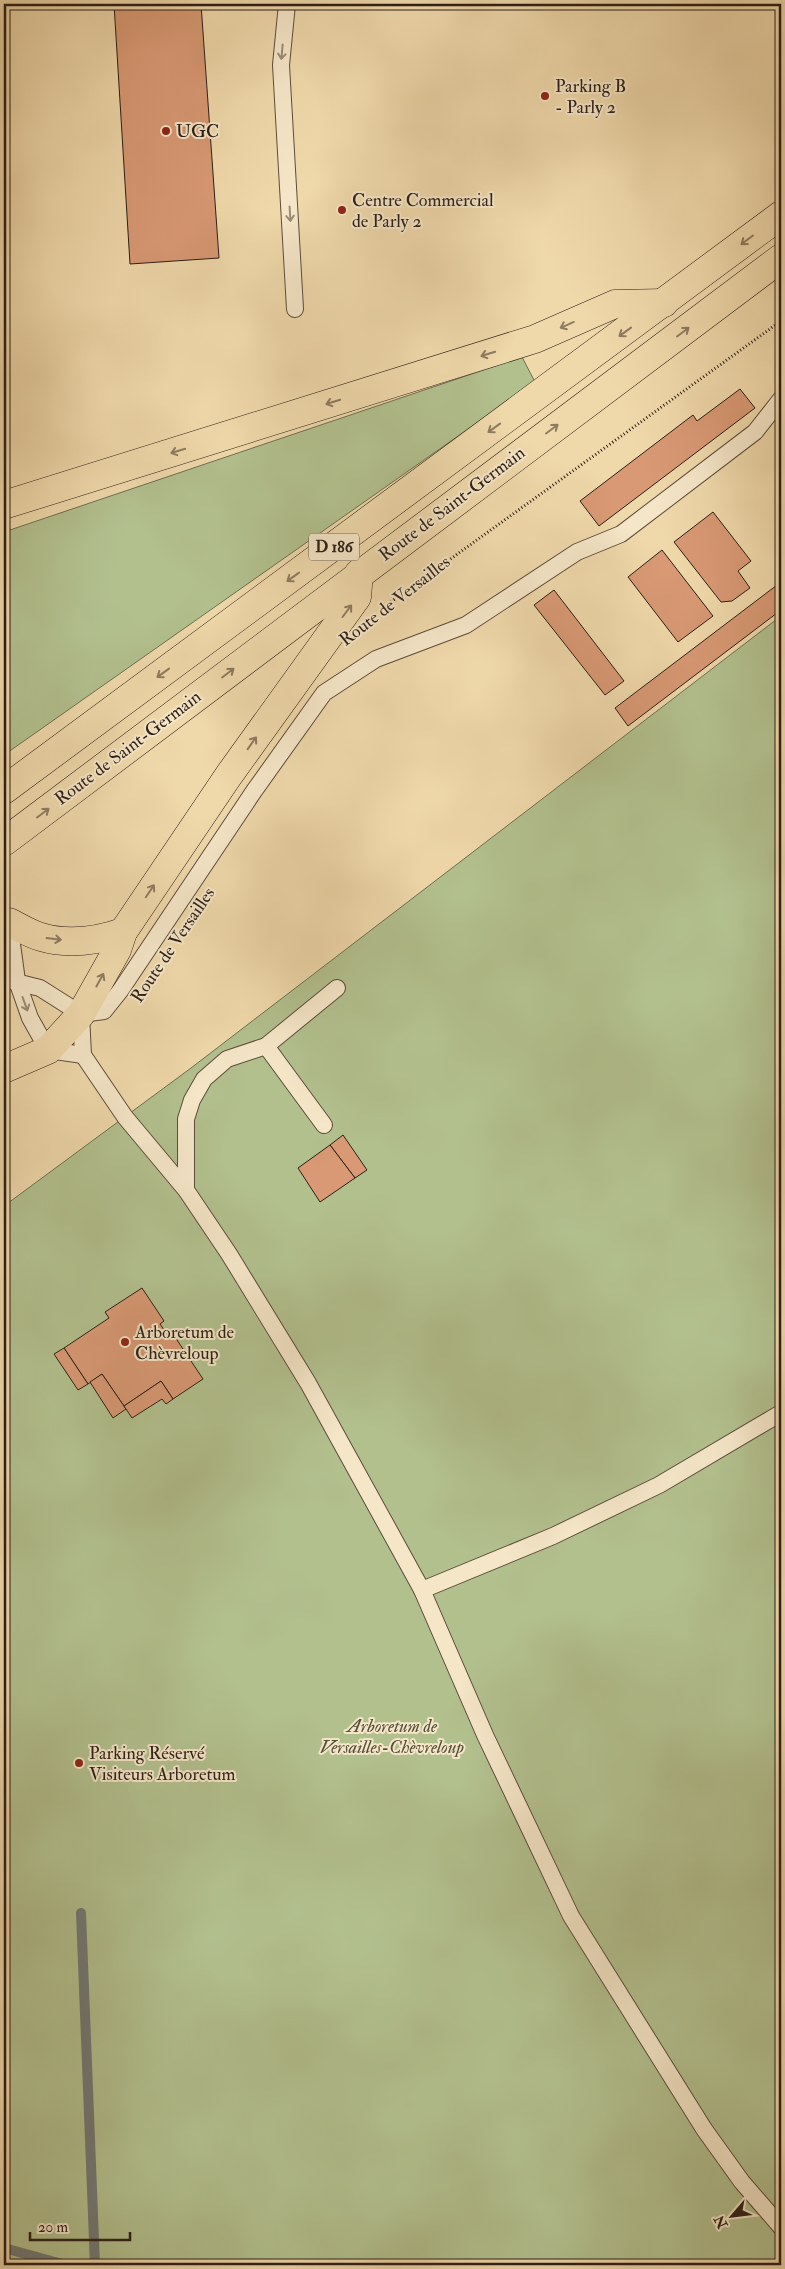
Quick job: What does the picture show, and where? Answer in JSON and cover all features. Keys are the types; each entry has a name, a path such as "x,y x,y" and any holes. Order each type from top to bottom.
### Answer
{"main road":[{"name":"D 186","path":"664,303 781,215"},
{"name":"Route de Saint-Germain","path":"4,842 781,258"},
{"name":"Route de Saint-Germain","path":"4,790 664,303"},
{"path":"5,505 535,339 615,304 664,303"},
{"path":"4,1069 48,1050 81,1014 117,950 123,932 229,775 357,597 359,574"},
{"path":"9,922 41,938 72,941 102,939 123,932"}],"lane":[{"path":"287,4 281,65 295,309"},
{"path":"11,980 40,988 81,1014 104,1011 120,991 254,791 324,693 376,659 466,625 577,552 621,534 755,432 781,399"},
{"path":"229,775 254,791"},
{"path":"9,922 11,980 30,1018 48,1050 83,1054"},
{"path":"186,1190 186,1119 192,1100 204,1079 227,1059 266,1046 337,988"},
{"path":"81,1014 83,1054 125,1117 186,1190 229,1254 308,1383 422,1590 485,1735 571,1916 704,2129 742,2182 781,2227"},
{"path":"266,1046 324,1125"},
{"path":"422,1590 552,1536 659,1485 781,1413"}],"path":[{"path":"217,5 232,4"},
{"name":"Route de Versailles","path":"387,604 781,321"}],"green space":[{"path":"522,357 535,382 4,755 4,532"},
{"name":"Arboretum de Versailles-Chèvreloup","path":"781,616 781,2265 4,2265 4,1206 191,1068"}],"building":[{"name":"UGC","path":"114,4 201,4 219,258 130,264"},
{"path":"740,389 755,408 599,526 580,501 693,415 697,421"},
{"path":"713,512 751,561 738,571 750,588 732,601 721,602 674,542"},
{"path":"662,550 713,616 678,642 628,577"},
{"path":"781,582 781,610 628,726 615,708"},
{"path":"554,590 624,681 605,695 534,605"},
{"path":"343,1135 367,1170 355,1178 330,1145"},
{"path":"330,1145 355,1178 320,1202 298,1168"},
{"name":"Arboretum de Chèvreloup","path":"142,1288 164,1321 160,1324 169,1337 173,1334 203,1379 173,1399 161,1381 124,1406 102,1374 88,1384 64,1348 109,1318 105,1312"},
{"path":"64,1348 88,1384 78,1390 54,1354"},
{"path":"102,1374 126,1409 113,1418 90,1382"},
{"path":"161,1381 173,1399 166,1404 162,1399 132,1418 124,1406"}],"waterway":[{"path":"81,1913 95,2265"},
{"path":"4,2248 66,2265"}],"place":[{"name":"Parking B - Parly 2","path":"545,96"},
{"name":"UGC","path":"166,131"},
{"name":"Centre Commercial de Parly 2","path":"342,210"},
{"name":"Arboretum de Chèvreloup","path":"125,1342"},
{"name":"Parking Réservé Visiteurs Arboretum","path":"79,1763"}]}
